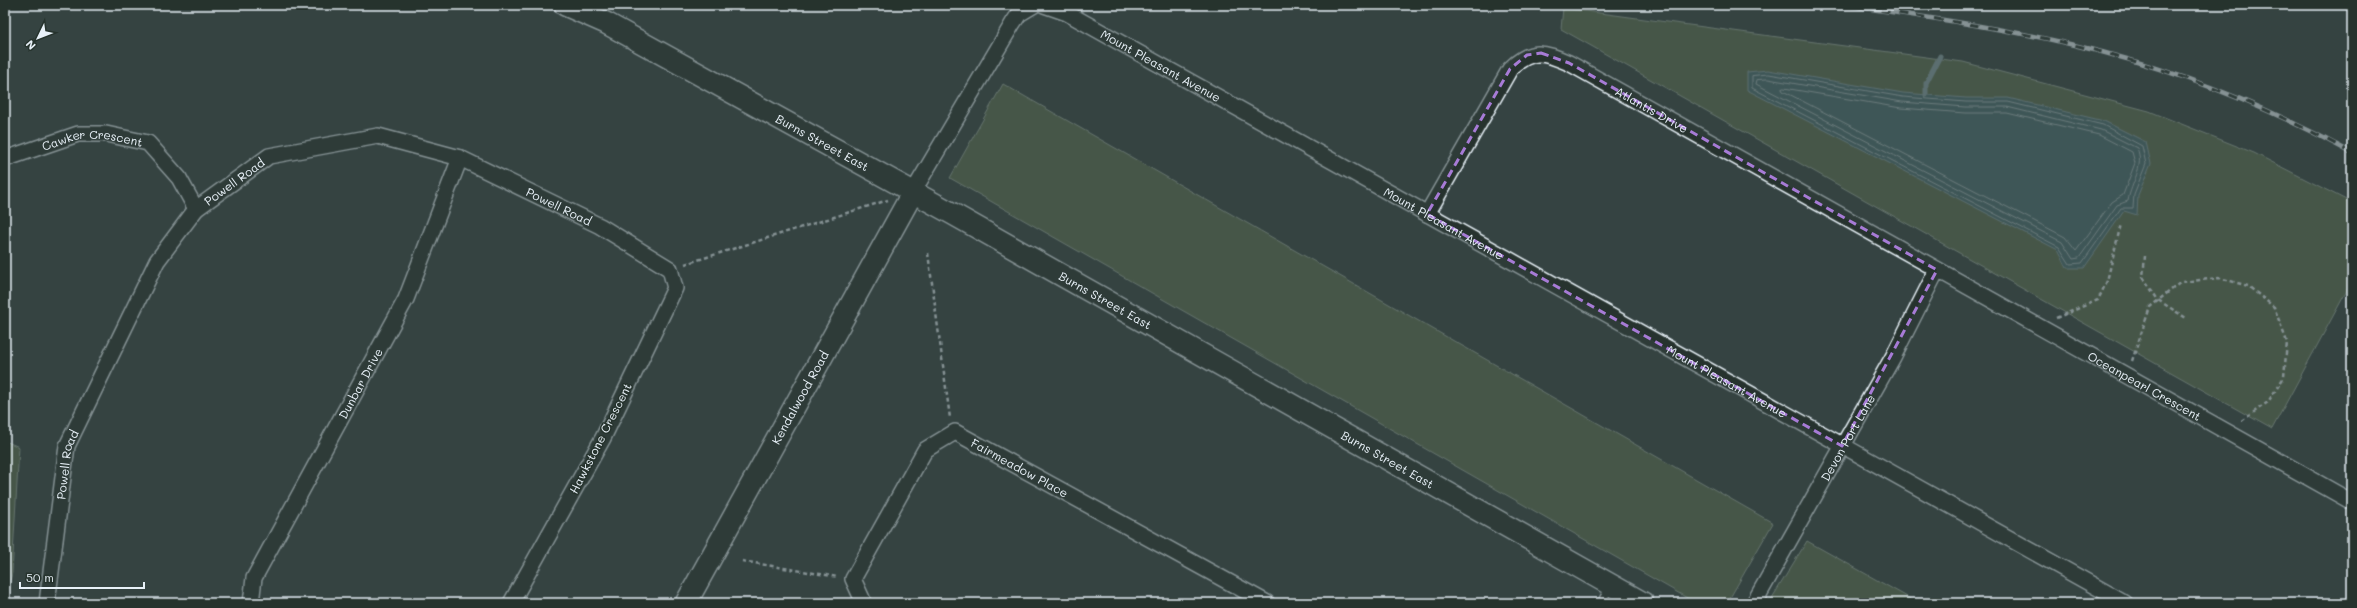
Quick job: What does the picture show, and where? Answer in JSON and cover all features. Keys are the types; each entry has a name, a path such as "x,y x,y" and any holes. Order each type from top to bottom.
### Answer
{"street":[{"name":"Burns Street East","path":"565,5 606,23 913,192 1643,603"},
{"path":"913,192 1012,23 1019,14 1034,5"},
{"name":"Mount Pleasant Avenue","path":"1044,5 1067,12 1842,446"},
{"name":"Atlantis Drive","path":"1427,214 1510,69 1527,55 1541,53 1569,62 1937,270"},
{"name":"Cawker Crescent","path":"5,159 78,134 106,134 148,143 179,178 196,209"},
{"name":"Powell Road","path":"47,603 67,446 157,261 196,209 269,156 378,136 460,158 600,226 670,269"},
{"name":"Dunbar Drive","path":"251,603 254,578 406,299 460,158"},
{"name":"Kendalwood Road","path":"686,603 913,192"},
{"name":"Hawkstone Crescent","path":"511,603 603,438 675,288 670,269"},
{"name":"Oceanpearl Crescent","path":"1937,270 2352,502"},
{"name":"Devon Port Lane","path":"1754,603 1893,357 1937,270"},
{"path":"864,603 853,579 925,450 955,432"},
{"name":"Fairmeadow Place","path":"955,432 1267,603"},
{"path":"1842,446 2125,603"}],"lane":[{"path":"1601,603 1611,585"}],"path":[{"path":"670,269 913,192"},
{"path":"2037,326 2098,300 2107,281 2121,224"},
{"path":"928,253 949,415 955,432"},
{"path":"2145,256 2143,277 2158,300 2186,318"},
{"path":"2127,375 2150,307 2181,282 2220,278 2248,286 2274,307 2287,342 2284,377 2268,402 2227,431"},
{"path":"742,560 853,579"}],"highlighted area":[{"path":"1541,53 1569,63 1937,270 1842,446 1427,214 1510,69 1527,55"}],"green space":[{"path":"1563,8 1963,62 2149,111 2254,153 2352,203 2352,281 2272,429 1561,29"},
{"path":"1003,84 1773,523 1727,603 1696,603 950,178"},
{"path":"5,441 19,447 12,573 5,601"},
{"path":"1807,541 1918,603 1769,603"}],"water":[{"path":"1768,70 1903,93 1966,98 2008,98 2104,121 2146,142 2151,164 2138,195 2137,215 2124,211 2084,268 2067,268 2058,250 1747,90 1747,72"}],"waterway":[{"path":"1926,95 1926,83 1940,56"}],"railway":[{"path":"1845,5 2017,33 2110,54 2217,90 2286,119 2352,153"}]}
